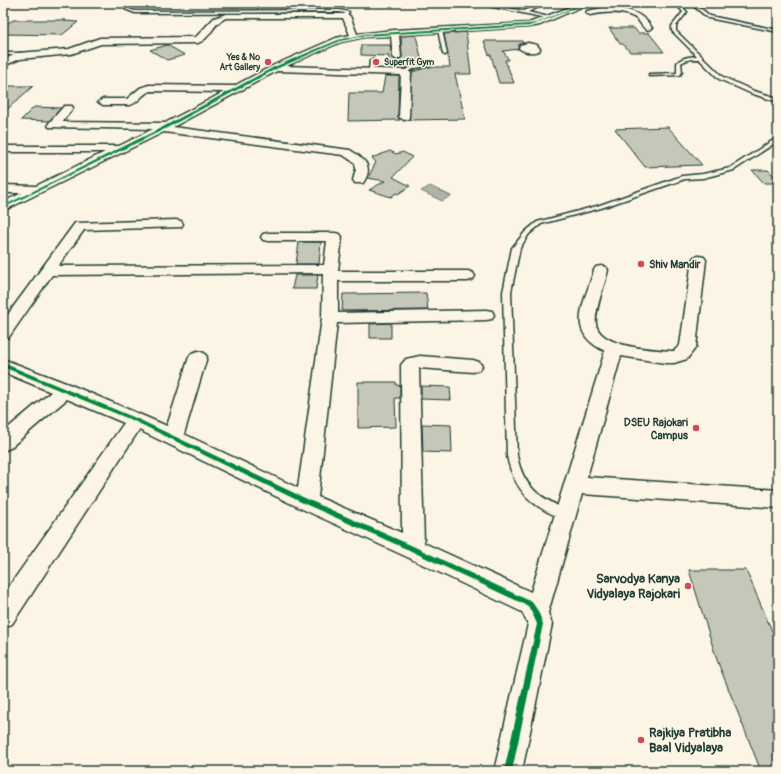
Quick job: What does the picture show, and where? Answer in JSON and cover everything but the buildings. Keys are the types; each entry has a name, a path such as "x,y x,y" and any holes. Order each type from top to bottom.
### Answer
{"street":[{"path":"579,14 586,3"},
{"path":"3,207 165,127 276,68 339,40 354,36 394,32 440,30 528,33 551,18 606,11 630,14 639,18 648,28"},
{"path":"3,64 14,57 24,54 60,54 92,43 110,40 198,40 216,19 223,16 346,16 354,36"},
{"path":"394,32 397,57"},
{"path":"500,32 528,33"},
{"path":"276,68 404,72 406,73 404,117"},
{"path":"103,102 130,102 143,90 150,88 236,89"},
{"path":"68,108 53,125 165,127 346,152 360,161 362,169 359,180"},
{"path":"3,149 123,148"},
{"path":"3,189 39,188"},
{"path":"3,333 80,226 176,224"},
{"path":"268,236 335,238 331,272 330,318 307,502"},
{"path":"601,270 588,329 597,340 614,350 666,357 681,355 688,347 699,260"},
{"path":"48,271 331,272 468,276"},
{"path":"330,318 486,315"},
{"path":"536,613 614,350"},
{"path":"173,437 198,358"},
{"path":"413,548 410,366 412,363 420,362 473,366"},
{"path":"3,365 136,420 307,502 413,548 530,604 536,613 540,624 508,771"},
{"path":"3,443 66,390"},
{"path":"3,616 136,420"},
{"path":"575,485 778,499"}],"lane":[{"path":"131,3 127,8 135,12 344,11 347,12 346,16"},
{"path":"287,12 294,7 321,3"},
{"path":"476,3 551,18"},
{"path":"523,13 546,3"},
{"path":"677,3 684,12 674,26 674,31 713,71 731,83 778,100"},
{"path":"692,3 709,17 778,31"},
{"path":"440,30 445,54"},
{"path":"3,54 24,54"},
{"path":"651,75 678,74 680,72 680,61 701,57"},
{"path":"370,71 372,60"},
{"path":"404,72 415,67 429,64"},
{"path":"566,515 538,501 525,488 515,471 512,456 508,292 516,248 527,233 540,223 599,206 684,177 703,176 732,169 778,139"}],"shaded area":[{"path":"430,186 451,196 442,201 421,191"}],"cycle path":[{"path":"3,207 162,129 275,68 339,40 365,35 529,25 586,3"},
{"path":"3,365 136,420 307,502 413,549 530,604 536,613 540,624 508,771"}],"place":[{"name":"Yes & No Art Gallery","path":"268,62"},
{"name":"Superfit Gym","path":"376,62"},
{"name":"Shiv Mandir","path":"641,264"},
{"name":"DSEU Rajokari Campus","path":"696,428"},
{"name":"Sarvodya Kanya Vidyalaya Rajokari","path":"688,586"},
{"name":"Rajkiya Pratibha Baal Vidyalaya","path":"641,740"}]}
